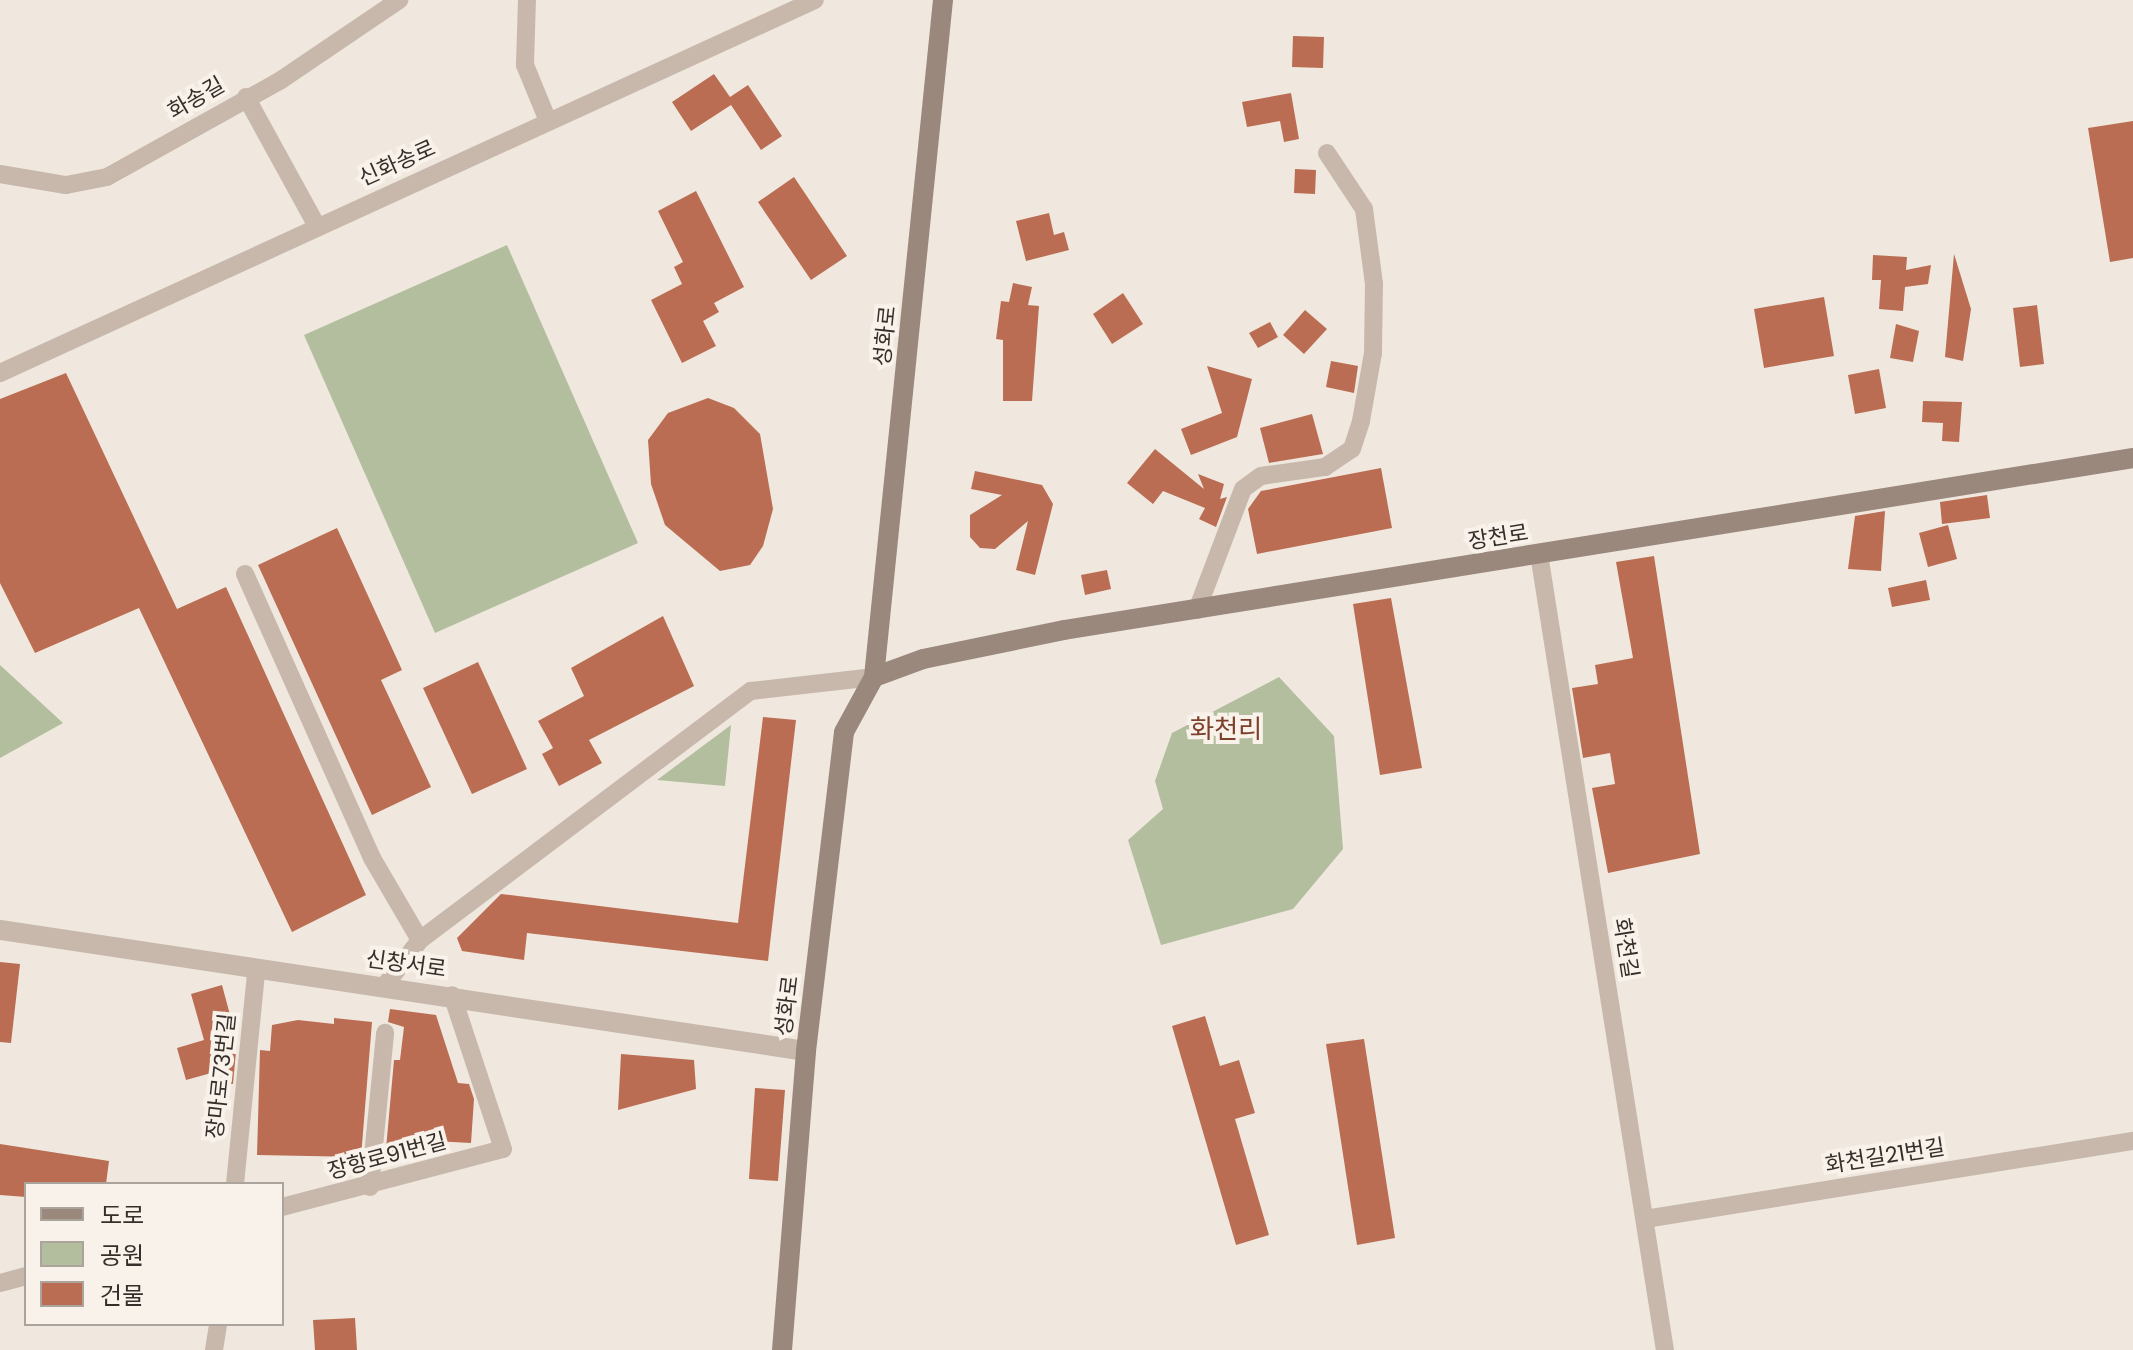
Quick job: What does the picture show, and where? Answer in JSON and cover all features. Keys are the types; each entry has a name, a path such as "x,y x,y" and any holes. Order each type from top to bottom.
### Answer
{"main road":[{"name":"성화로","path":"782,1350 806,1051 844,732 874,677 943,0"},
{"name":"장천로","path":"874,677 923,659 1197,610 2133,458"}],"street":[{"name":"화송길","path":"0,174 66,185 107,177 246,97 399,0"},
{"path":"527,0 525,65 548,121"},
{"name":"신화송로","path":"0,373 815,0"},
{"path":"246,97 317,226"},
{"path":"1197,610 1243,489 1261,476 1325,467 1352,449 1361,421 1373,353 1370,254 1364,209 1327,153"},
{"name":"화천길","path":"1539,554 1665,1350"},
{"path":"245,574 372,858 420,940"},
{"path":"386,984 420,940 751,691 874,677"},
{"name":"신창서로","path":"0,930 256,973 386,984 806,1051"},
{"name":"장마로73번길","path":"235,1182 256,973"},
{"name":"장항로91번길","path":"284,1207 370,1187 503,1149 452,995"},
{"path":"370,1187 385,1033"},
{"name":"화천길21번길","path":"1645,1219 2133,1141"},
{"path":"0,1283 24,1277"},
{"path":"214,1350 218,1326"}],"green space":[{"path":"507,245 638,543 435,633 304,335"},
{"path":"0,665 63,723 0,758"},
{"path":"1279,677 1334,736 1343,849 1293,909 1161,945 1128,840 1163,809 1155,781 1172,733"},
{"path":"731,725 725,786 657,780"}],"building":[{"path":"1293,36 1324,37 1323,68 1292,67"},
{"path":"714,74 730,97 748,85 782,136 761,150 731,105 691,131 672,102"},
{"path":"1291,93 1299,139 1284,142 1280,121 1247,127 1242,102"},
{"path":"2133,121 2133,258 2110,262 2088,128"},
{"path":"1295,169 1316,170 1315,194 1294,193"},
{"path":"794,177 847,256 811,280 758,202"},
{"path":"696,191 744,287 714,303 719,312 703,321 716,346 682,363 651,300 682,284 674,267 683,262 658,211"},
{"path":"1049,213 1054,235 1064,232 1069,250 1026,261 1016,221"},
{"path":"1954,254 1971,309 1963,361 1945,357"},
{"path":"1873,255 1907,257 1906,270 1931,265 1928,284 1905,287 1903,311 1879,309 1881,280 1872,280"},
{"path":"1013,283 1032,287 1028,305 1039,306 1032,401 1003,401 1003,340 996,339 1001,301 1009,302"},
{"path":"1123,293 1143,324 1112,344 1093,314"},
{"path":"1824,297 1834,356 1764,368 1754,309"},
{"path":"2037,305 2044,364 2020,367 2013,308"},
{"path":"1305,310 1327,329 1304,354 1283,335"},
{"path":"1270,322 1278,337 1258,348 1249,333"},
{"path":"1896,324 1919,331 1913,362 1890,358"},
{"path":"1331,361 1358,366 1354,393 1326,387"},
{"path":"1207,366 1252,379 1237,437 1191,455 1181,429 1222,413"},
{"path":"1879,369 1886,408 1855,414 1848,375"},
{"path":"66,373 177,609 226,587 366,895 292,932 139,608 35,653 0,583 0,399"},
{"path":"708,398 734,408 760,434 773,509 763,546 750,565 720,571 665,525 651,484 648,440 668,413"},
{"path":"1923,401 1962,402 1959,442 1942,441 1943,423 1922,422"},
{"path":"1312,414 1323,454 1269,463 1260,428"},
{"path":"1155,449 1204,489 1198,474 1224,484 1220,499 1227,497 1216,527 1199,519 1205,508 1163,491 1153,504 1127,483"},
{"path":"1381,468 1392,528 1257,554 1248,509 1261,491"},
{"path":"975,471 1042,485 1053,504 1035,575 1016,570 1028,521 995,549 980,548 970,537 970,515 1002,495 971,489"},
{"path":"1987,495 1990,518 1942,524 1940,502"},
{"path":"1885,511 1881,571 1848,569 1855,516"},
{"path":"1948,525 1957,559 1928,567 1919,533"},
{"path":"337,528 402,670 381,680 431,787 372,815 258,565"},
{"path":"1654,556 1700,854 1608,873 1592,788 1615,784 1610,753 1583,758 1572,688 1598,684 1595,665 1633,658 1616,562"},
{"path":"1107,570 1111,589 1085,595 1081,575"},
{"path":"1926,580 1930,600 1892,607 1888,588"},
{"path":"1391,598 1422,768 1380,775 1353,604"},
{"path":"663,616 694,686 589,740 602,763 559,786 542,754 553,748 538,721 584,696 571,668"},
{"path":"478,662 527,769 472,794 423,688"},
{"path":"763,717 796,720 768,961 527,933 524,960 462,951 457,938 501,894 738,923"},
{"path":"0,962 20,964 11,1043 0,1042"},
{"path":"222,985 237,1041 233,1084 221,1082 222,1070 186,1080 177,1048 204,1040 191,994"},
{"path":"390,1009 436,1015 458,1083 469,1084 474,1099 471,1143 415,1140 413,1160 385,1160 394,1060 400,1060 404,1027 388,1022"},
{"path":"1205,1016 1220,1066 1239,1060 1255,1113 1235,1119 1269,1235 1236,1245 1172,1026"},
{"path":"334,1018 372,1022 361,1157 257,1155 260,1050 270,1051 272,1025 298,1020 334,1024"},
{"path":"1364,1039 1395,1238 1357,1245 1326,1044"},
{"path":"621,1054 694,1060 696,1089 618,1110"},
{"path":"755,1088 785,1090 778,1181 749,1179"},
{"path":"0,1144 109,1161 106,1182 24,1182 24,1197 0,1195"},
{"path":"355,1318 357,1350 315,1350 313,1320"}],"district":[{"name":"화천리","path":"1226,730"}]}
